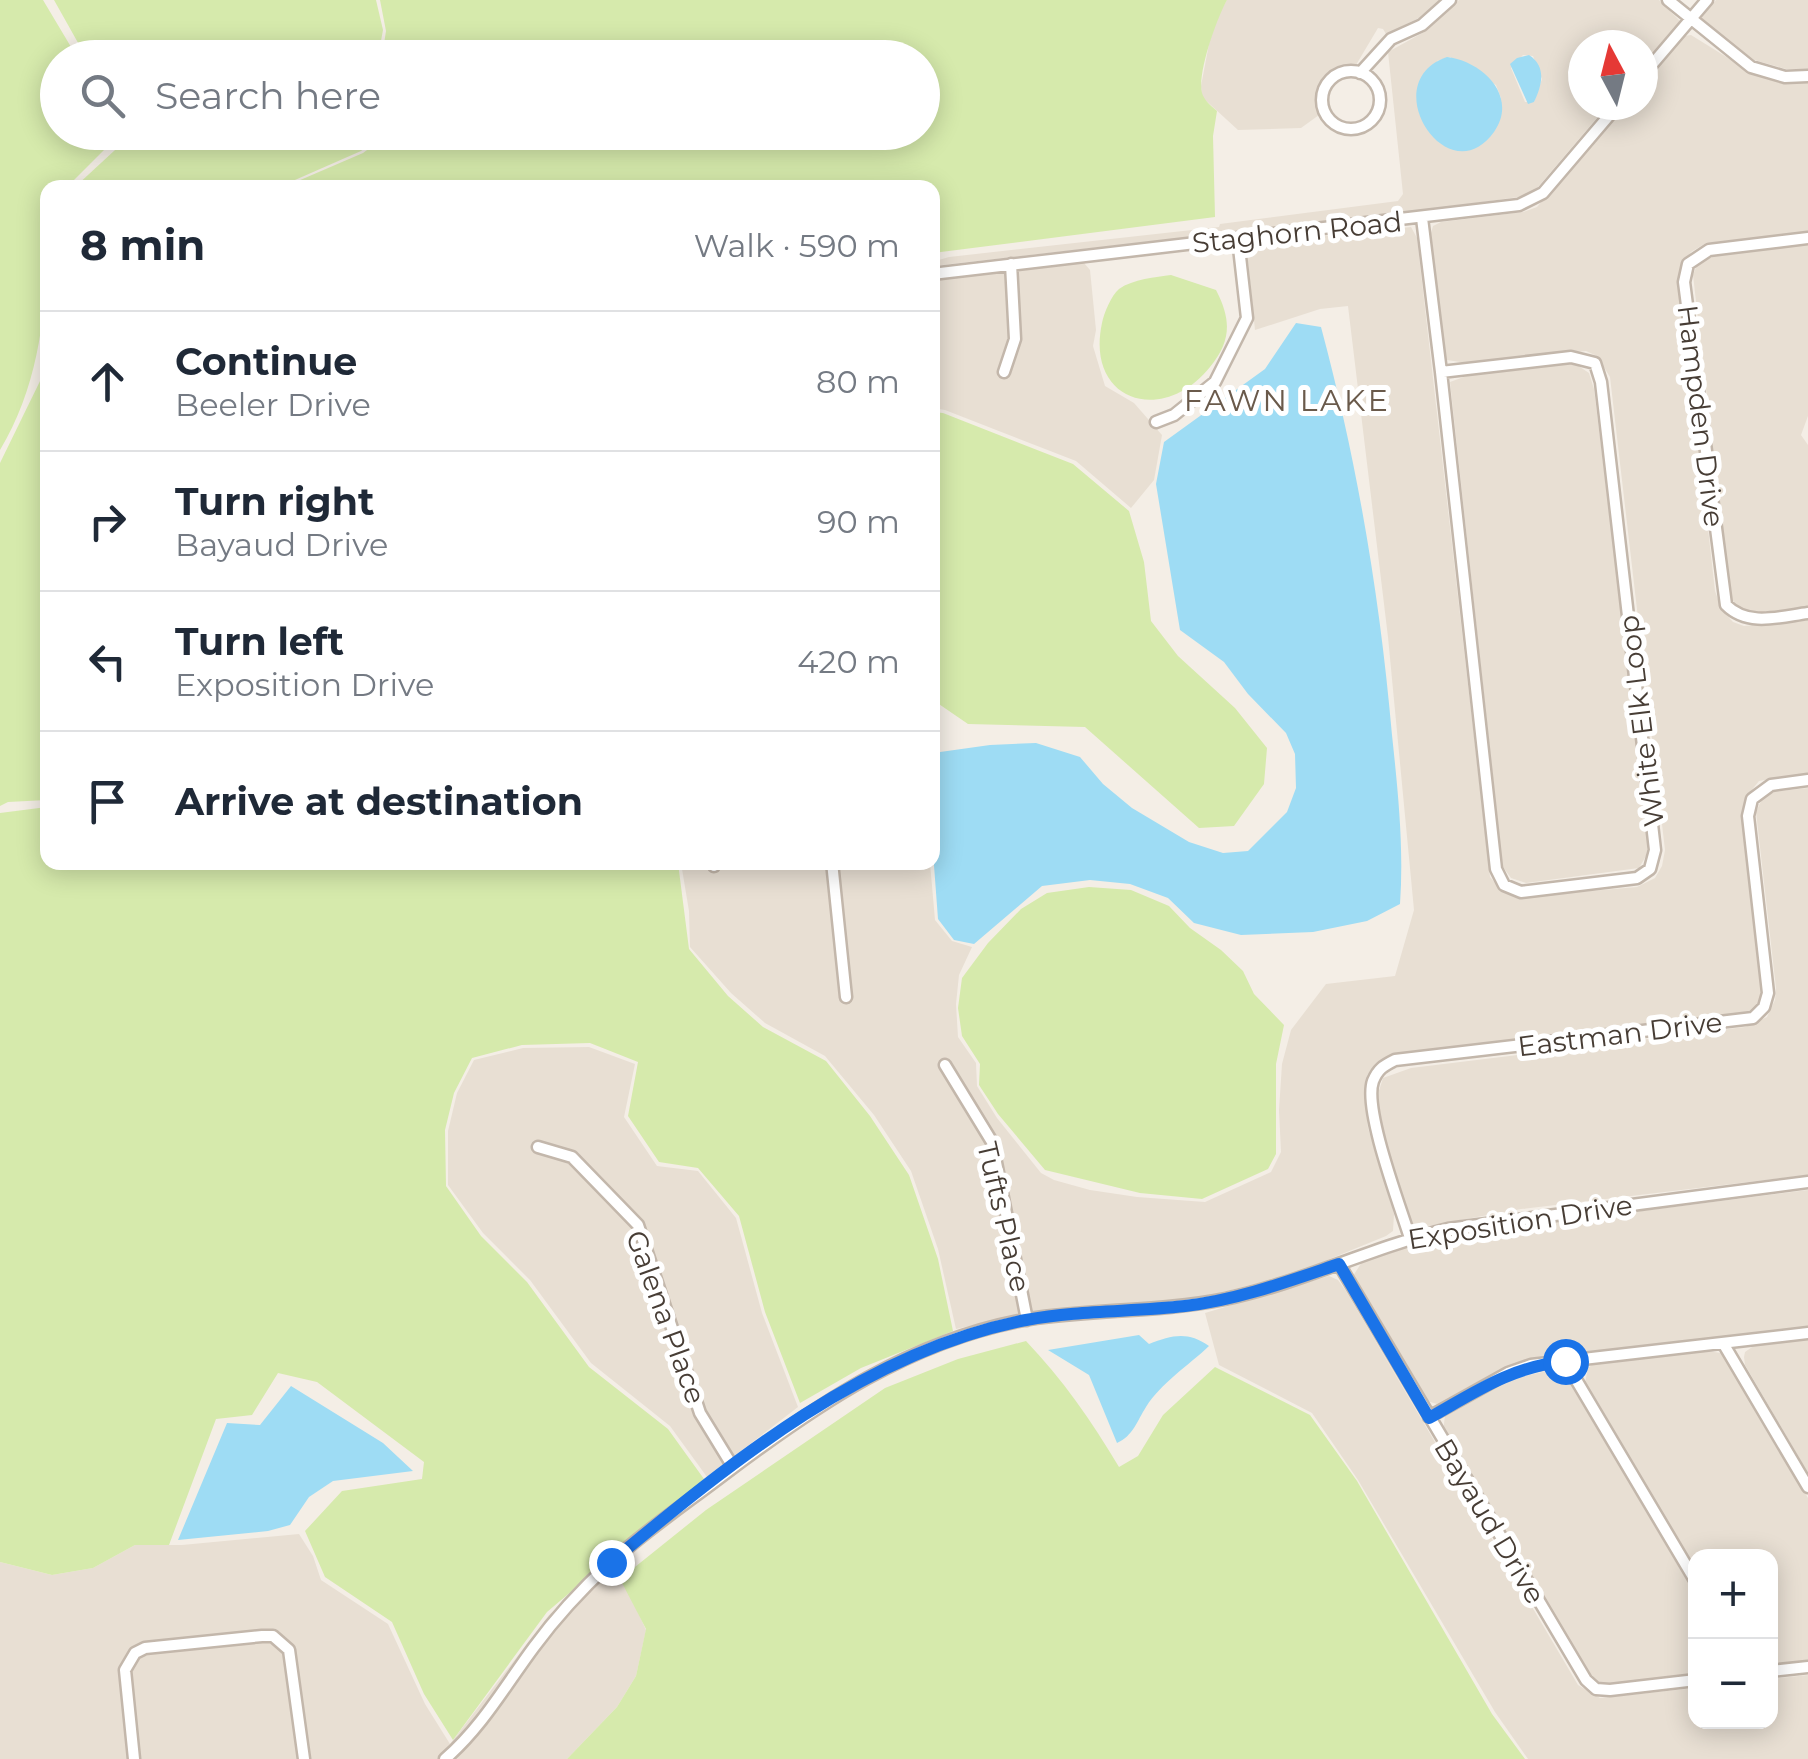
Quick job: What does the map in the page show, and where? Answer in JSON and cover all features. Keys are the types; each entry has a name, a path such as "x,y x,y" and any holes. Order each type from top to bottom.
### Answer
{"street":[{"path":"1360,72 1391,39 1422,24 1450,0"},
{"path":"1668,0 1751,67 1785,77 1808,76"},
{"path":"1658,58 1707,0"},
{"path":"1350,71 1360,72 1375,84 1378,111 1365,126 1347,129 1330,120 1322,103 1323,94 1333,78 1350,71"},
{"name":"Staghorn Road","path":"940,273 1519,205 1534,200 1605,120"},
{"name":"White Elk Loop","path":"1422,218 1496,869 1504,886 1521,892 1638,878 1650,869 1656,850 1601,382 1595,363 1571,356 1441,372"},
{"name":"Hampden Drive","path":"1808,238 1708,250 1688,264 1684,282 1726,606 1737,616 1752,620 1808,613"},
{"path":"1156,422 1174,415 1216,382 1242,330 1247,318 1238,239"},
{"path":"1004,372 1015,339 1011,264"},
{"name":"Eastman Drive","path":"1410,1238 1374,1119 1371,1085 1380,1067 1395,1060 1752,1018 1764,1007 1768,993 1748,816 1752,798 1771,785 1808,780"},
{"path":"833,870 846,997"},
{"name":"Tufts Place","path":"945,1064 992,1142 1027,1320"},
{"name":"Galena Place","path":"538,1147 572,1158 638,1226 700,1413 733,1467"},
{"name":"Exposition Drive","path":"445,1759 487,1715 546,1630 580,1592 648,1531 733,1467 804,1415 875,1373 953,1340 1027,1320 1186,1306 1267,1288 1410,1238 1486,1222 1808,1182"},
{"name":"Bayaud Drive","path":"1339,1264 1586,1680 1596,1688 1610,1690 1688,1681"},
{"path":"1429,1418 1508,1373 1531,1365 1808,1333"},
{"path":"1723,1343 1808,1487"},
{"path":"1565,1361 1688,1569"},
{"path":"134,1759 125,1670 135,1653 145,1648 272,1636 289,1650 304,1759"},
{"path":"1778,1671 1808,1667"}],"shaded area":[{"path":"1227,0 1440,0 1419,18 1386,34 1378,28 1356,65 1328,72 1316,93 1319,115 1301,128 1238,130 1202,97 1201,86 1213,23"},
{"path":"1459,0 1659,0 1680,21 1658,47 1658,30 1568,30 1568,120 1595,120 1538,187 1525,196 940,265 940,260 949,257 1219,227 1398,201 1403,194 1388,52 1426,31","holes":["1523,55 1533,56 1542,79 1534,102 1525,102 1511,68","1450,57 1496,85 1501,98 1478,146 1452,149 1437,61"]},
{"path":"1716,0 1808,0 1808,69 1786,69 1754,60 1700,19"},
{"path":"1691,35 1749,71 1783,84 1808,81 1808,232 1706,243 1691,252 1683,263 1680,279 1715,591 1722,610 1733,622 1744,626 1808,620 1808,773 1759,781 1746,797 1752,900 1763,978 1759,1006 1750,1014 1383,1059 1367,1075 1365,1100 1368,1128 1394,1214 1393,1231 1386,1236 1293,1274 1192,1300 1032,1312 956,1329 938,1249 911,1171 874,1115 825,1056 765,1023 731,993 690,947 682,870 931,870 935,920 952,941 972,947 959,975 958,1037 976,1063 977,1086 1041,1173 1090,1190 1205,1202 1271,1172 1281,1152 1282,1064 1291,1030 1326,984 1395,976 1414,910 1388,637 1348,306 1320,309 1255,330 1247,252 1255,243 1411,227 1417,238 1490,877 1502,891 1522,897 1637,887 1655,878 1665,850 1610,377 1597,356 1586,351 1467,363 1447,360 1431,233 1433,226 1441,222 1537,207 1612,120 1658,120 1658,65 1684,36"},
{"path":"1808,244 1808,416 1801,435 1808,445 1808,608 1752,615 1742,612 1730,597 1693,275 1697,265 1714,256"},
{"path":"1084,263 1090,270 1096,330 1093,346 1105,386 1134,403 1162,435 1154,480 1131,508 1076,461 940,409 940,278"},
{"path":"1574,363 1589,373 1594,389 1649,840 1639,868 1526,883 1511,878 1503,867 1450,382 1472,374"},
{"path":"1808,788 1808,1175 1414,1225 1401,1199 1376,1100 1383,1078 1411,1068 1745,1027 1767,1017 1776,988 1756,812 1763,797 1771,792"},
{"path":"589,1047 635,1064 624,1117 657,1166 698,1171 736,1218 762,1313 798,1407 707,1477 670,1426 591,1363 530,1280 483,1233 448,1185 448,1131 457,1093 474,1060 523,1048"},
{"path":"1808,1190 1808,1327 1531,1359 1488,1376 1437,1404 1427,1401 1353,1276 1362,1262 1454,1235"},
{"path":"1329,1276 1338,1280 1578,1685 1600,1698 1688,1689 1688,1729 1778,1729 1778,1678 1808,1675 1808,1759 1528,1759 1495,1712 1358,1480 1312,1413 1219,1365 1205,1313"},
{"path":"1808,1339 1808,1473 1744,1357 1755,1345"},
{"path":"1707,1351 1721,1353 1727,1360 1808,1498 1808,1661 1778,1665 1778,1549 1688,1549 1688,1557 1585,1383 1588,1368 1593,1364"},
{"path":"1547,1371 1567,1377 1688,1583 1688,1676 1609,1685 1594,1681 1583,1669 1443,1433 1445,1415 1507,1380"},
{"path":"299,1534 313,1556 321,1580 388,1624 425,1704 450,1744 549,1615 608,1562 629,1593 646,1630 636,1676 617,1707 567,1759 0,1759 0,1562 52,1575 93,1568 135,1545 182,1545"}],"green space":[{"path":"0,0 43,0 67,40 40,40 40,150 104,150 74,180 40,180 40,334 28,388 0,450"},
{"path":"54,0 376,0 383,30 381,40 76,40"},
{"path":"380,0 1227,0 1209,46 1201,84 1204,98 1217,111 1213,136 1215,217 940,252 940,180 300,180 367,150 940,150 940,40 385,40"},
{"path":"115,150 362,150 295,180 83,180"},
{"path":"1171,275 1216,290 1224,310 1226,338 1210,367 1191,385 1171,396 1151,400 1132,397 1116,387 1105,372 1100,350 1104,314 1119,289"},
{"path":"40,381 40,800 0,806 0,463"},
{"path":"940,413 1073,464 1129,511 1144,562 1151,621 1178,656 1235,708 1267,748 1264,784 1234,826 1199,828 1085,727 968,724 940,705"},
{"path":"40,808 40,870 679,870 689,949 728,996 763,1027 826,1061 870,1116 909,1175 938,1259 953,1331 861,1368 800,1403 765,1312 739,1216 698,1168 659,1162 628,1116 638,1062 590,1043 522,1045 472,1058 454,1093 445,1130 446,1186 481,1236 527,1282 589,1367 668,1429 704,1479 547,1612 453,1740 424,1694 392,1622 325,1577 305,1531 342,1491 422,1479 424,1462 317,1382 278,1373 252,1415 216,1419 169,1545 135,1545 93,1568 52,1575 0,1562 0,813"},
{"path":"1089,887 1131,890 1169,906 1243,971 1254,994 1284,1025 1276,1064 1276,1154 1268,1169 1202,1199 1140,1193 1045,1170 979,1085 980,1064 962,1036 958,1008 962,978 1021,909 1047,893"},
{"path":"1026,1341 1076,1401 1119,1467 1138,1456 1163,1415 1215,1367 1310,1415 1357,1481 1492,1714 1525,1759 567,1759 617,1707 636,1676 646,1629 620,1579 706,1510 885,1388 958,1359"}],"water":[{"path":"1529,55 1538,65 1541,77 1534,102 1528,104 1510,64"},
{"path":"1447,57 1473,65 1493,82 1499,94 1501,119 1494,132 1476,148 1457,151 1440,143 1426,128 1418,109 1417,88 1426,70"},
{"path":"1296,323 1321,327 1346,428 1381,632 1401,841 1400,904 1367,921 1313,932 1241,935 1194,923 1168,898 1130,884 1090,880 1042,886 974,944 954,940 938,919 934,870 940,870 940,752 1036,743 1080,757 1103,784 1132,808 1189,842 1223,853 1248,851 1287,812 1296,788 1295,754 1286,733 1224,662 1180,630 1156,484 1164,442 1265,369"},
{"path":"1139,1335 1149,1344 1180,1336 1209,1346 1159,1390 1131,1432 1117,1443 1089,1375 1048,1350"},
{"path":"291,1386 383,1443 413,1471 333,1481 309,1497 290,1525 268,1531 178,1540 227,1423 260,1425"}],"district":[{"name":"FAWN LAKE","path":"1287,401"}],"route":[{"path":"611,1562 733,1467 839,1392 913,1355 1027,1320 1228,1299 1339,1264 1429,1418 1508,1373 1531,1365 1565,1361"}]}
